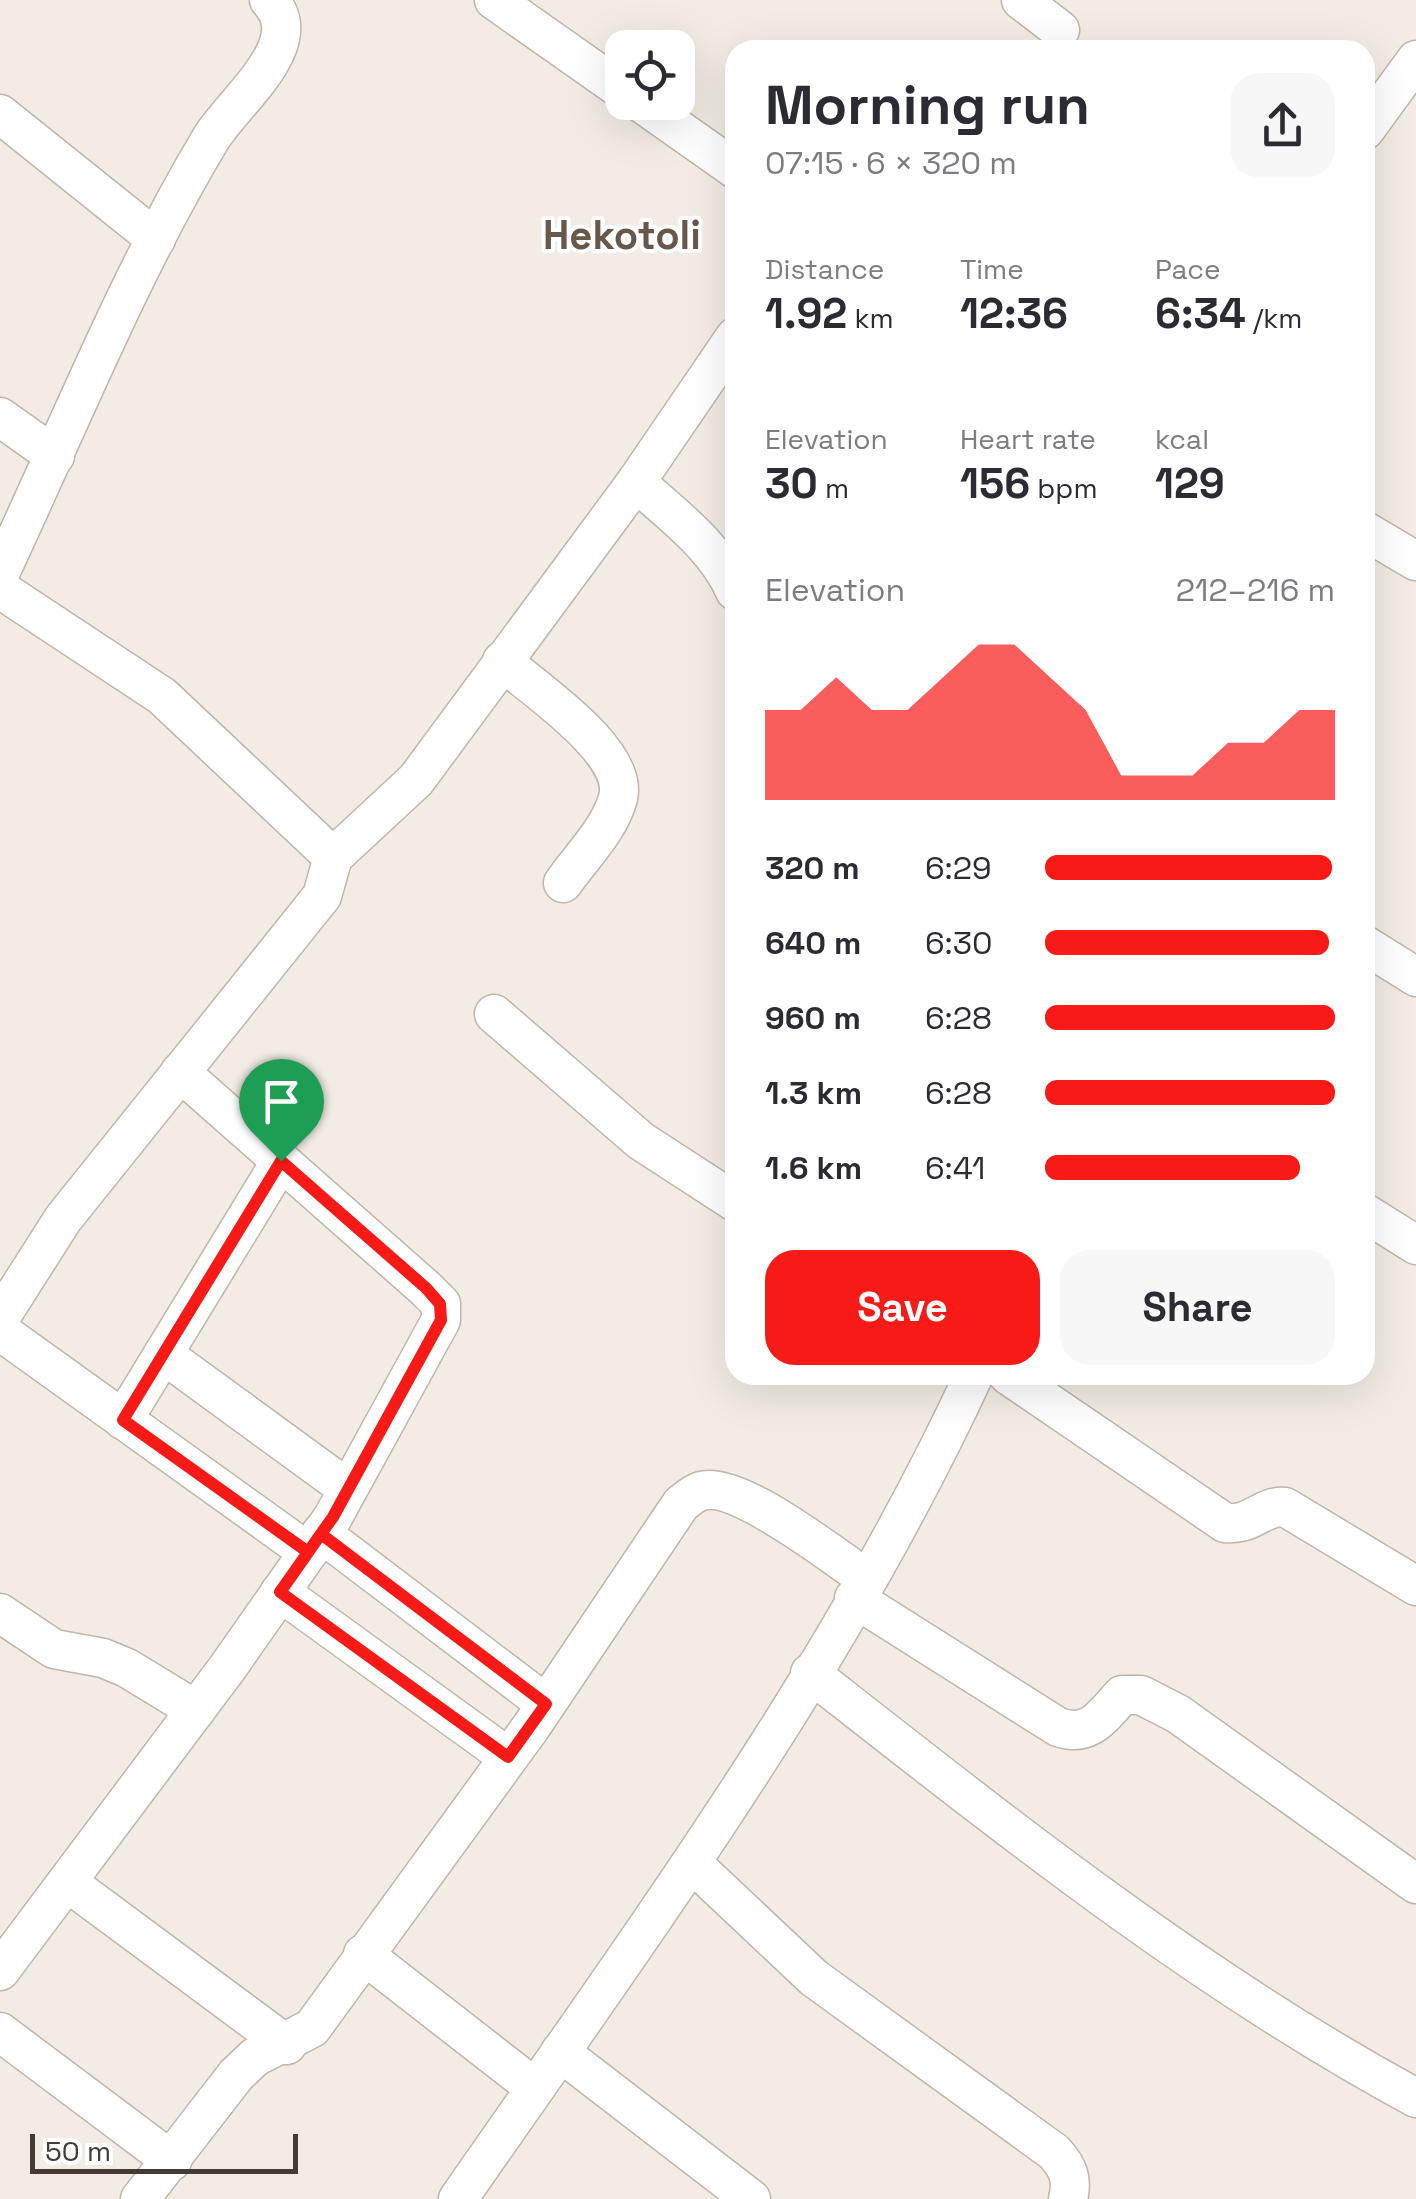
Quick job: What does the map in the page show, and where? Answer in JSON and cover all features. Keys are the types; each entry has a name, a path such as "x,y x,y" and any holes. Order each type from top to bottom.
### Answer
{"street":[{"path":"494,0 605,78"},
{"path":"1021,0 1060,30"},
{"path":"0,572 156,240 213,134 276,52 284,30 283,4"},
{"path":"1375,118 1413,71"},
{"path":"0,114 156,240"},
{"path":"666,120 725,162"},
{"path":"0,1318 63,1220 322,896 333,857 416,780 636,482 725,352"},
{"path":"0,417 55,456"},
{"path":"636,482 693,534 725,571"},
{"path":"1375,536 1416,561"},
{"path":"0,589 162,696 333,857"},
{"path":"502,661 602,748 616,766 620,794 611,817 562,882"},
{"path":"1375,951 1416,978"},
{"path":"494,1014 629,1131 725,1185"},
{"path":"0,1971 196,1710 315,1543 435,1334 440,1304 180,1072"},
{"path":"123,1420 281,1161"},
{"path":"1375,1219 1416,1244"},
{"path":"0,1332 123,1420 315,1543 546,1704"},
{"path":"162,1354 348,1489"},
{"path":"458,2199 692,1864 934,1462 969,1385"},
{"path":"1023,1385 1224,1522 1252,1521 1274,1506 1284,1507 1416,1586"},
{"path":"140,2199 236,2076 256,2057 287,2045 312,2028 546,1704 660,1532 681,1504 701,1490 719,1491 752,1503 860,1588 1026,1708 1075,1733 1094,1726 1122,1696 1141,1695 1178,1714 1416,1884"},
{"path":"280,1592 508,1757"},
{"path":"0,1613 54,1649 102,1658 127,1668 196,1710"},
{"path":"810,1673 964,1793 1284,2023 1416,2098"},
{"path":"692,1864 814,1978 1054,2152 1067,2166 1071,2186 1068,2199"},
{"path":"67,1882 287,2045"},
{"path":"363,1954 535,2088"},
{"path":"0,2032 172,2161"},
{"path":"560,2052 752,2199"}],"district":[{"name":"Hekotoli","path":"622,235"}],"route":[{"path":"281,1161 123,1420 308,1552 321,1534 546,1704 508,1757 280,1592 308,1552 333,1517 441,1320 440,1304 426,1288 281,1161"}]}
